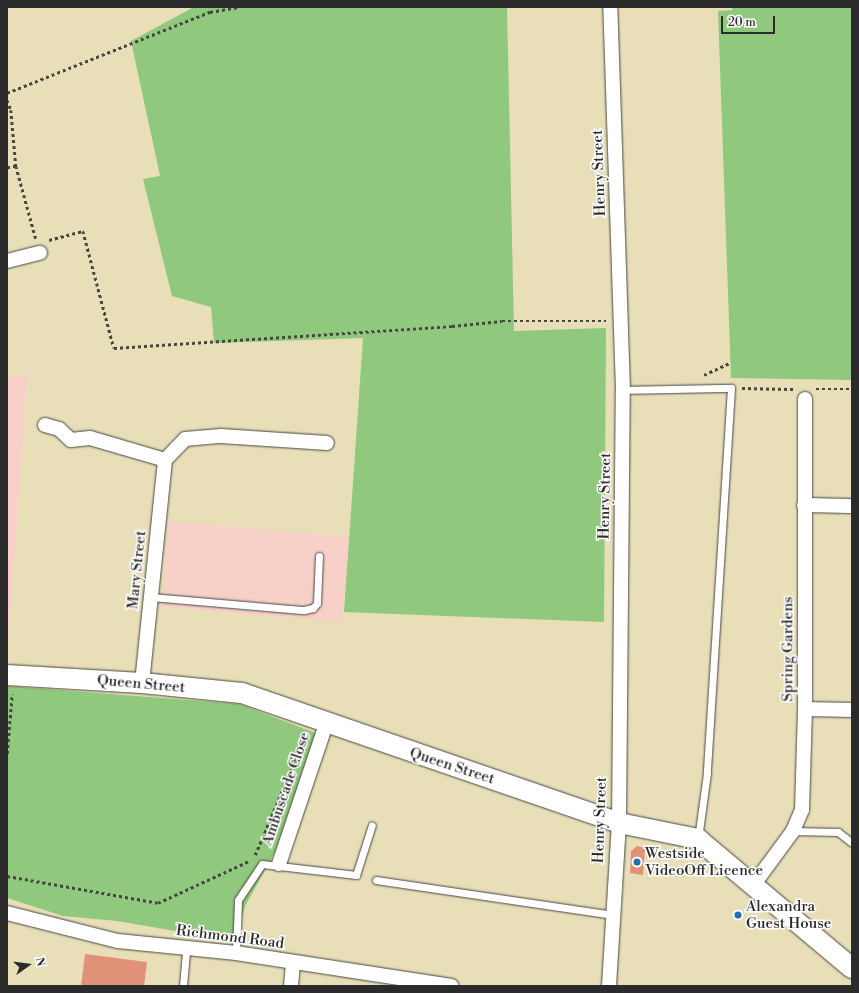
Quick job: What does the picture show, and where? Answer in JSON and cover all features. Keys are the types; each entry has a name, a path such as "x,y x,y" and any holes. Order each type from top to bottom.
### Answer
{"street":[{"name":"Henry Street","path":"609,986 619,823 623,390 610,7"},
{"path":"7,261 39,248"},
{"name":"Spring Gardens","path":"754,884 793,831 802,810 805,709 804,398"},
{"path":"45,425 59,429 71,440 90,438 165,460 185,439 221,436 327,443"},
{"name":"Mary Street","path":"142,683 165,460"},
{"path":"804,505 852,506"},
{"name":"Queen Street","path":"10,675 142,683 242,694 619,823 698,839 754,884 852,968"},
{"path":"805,709 852,710"},
{"name":"Ambuscade Close","path":"279,864 326,724"},
{"name":"Richmond Road","path":"7,914 118,941 236,953 451,986"},
{"path":"291,986 293,962"}],"lane":[{"path":"623,390 731,388 707,773 698,839"},
{"path":"151,597 308,609 317,603 319,556"},
{"path":"236,953 238,900 262,864 279,864 356,875 372,825"},
{"path":"793,831 838,832 852,843"},
{"path":"376,880 613,915"},
{"path":"183,986 186,948"}],"path":[{"path":"7,93 210,12 240,7"},
{"path":"7,100 11,110 16,166 39,248 83,230 114,348 452,326 502,321 621,321"},
{"path":"7,168 16,166"},
{"path":"688,389 713,369 730,363"},
{"path":"7,754 11,708 10,675"},
{"path":"7,876 158,904 253,859 298,754"}],"shaded area":[{"path":"28,373 7,660 7,378"},
{"path":"169,521 349,537 342,622 162,607"}],"green space":[{"path":"194,7 507,7 514,331 606,328 604,622 344,612 363,338 214,343 211,307 172,296 143,179 160,176 131,41"},
{"path":"732,7 852,7 852,380 731,378 718,11 732,10"},
{"path":"7,686 239,704 318,734 276,850 245,906 234,941 117,921 63,916 7,898"}],"building":[{"name":"Westside VideoOff Licence","path":"637,846 645,848 643,875 630,873 631,851"},
{"path":"85,954 147,962 144,986 81,986"}],"place":[{"name":"Westside VideoOff Licence","path":"637,862"},
{"name":"Alexandra Guest House","path":"738,915"}]}
